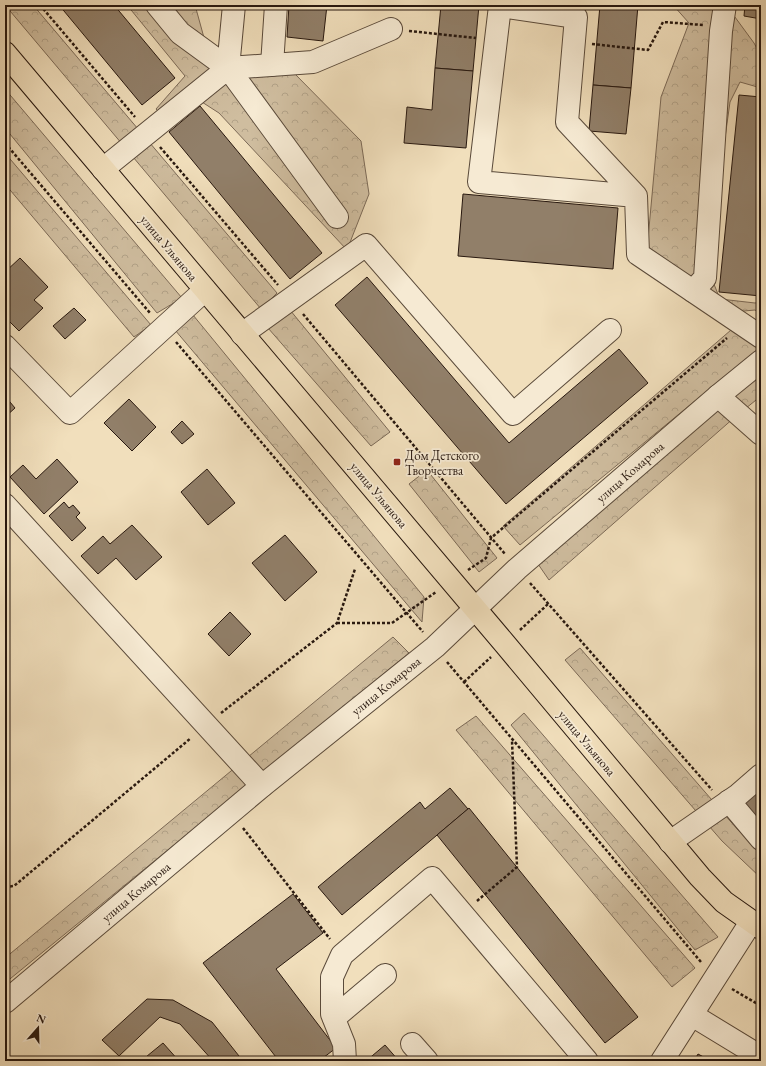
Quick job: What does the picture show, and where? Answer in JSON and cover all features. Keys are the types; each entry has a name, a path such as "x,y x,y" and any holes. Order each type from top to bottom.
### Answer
{"main road":[{"name":"улица Ульянова","path":"5,53 700,877 724,902 756,925"}],"street":[{"path":"157,5 180,32 228,68 337,217"},
{"path":"228,68 234,5"},
{"path":"272,65 276,5"},
{"path":"693,291 705,278 722,27 725,5"},
{"path":"636,196 479,182 500,6 576,17 567,122 636,196 638,254 761,337"},
{"path":"103,169 228,68 313,62 391,29"},
{"path":"242,334 366,245 513,414 610,330"},
{"path":"5,346 70,413 205,290"},
{"name":"улица Комарова","path":"5,1002 262,786 435,647 517,569 718,396 761,361"},
{"path":"718,396 761,434"},
{"path":"5,505 262,786"},
{"path":"670,842 727,802 761,775"},
{"path":"727,802 761,839"},
{"path":"345,1061 344,1044 332,1014 332,977 342,955 432,878 587,1061"},
{"path":"662,1061 715,978 756,925"},
{"path":"334,1018 385,975"},
{"path":"692,1014 761,1057"},
{"path":"412,1044 427,1061"}],"path":[{"path":"40,5 517,569 727,802"},
{"path":"574,42 648,50 662,22 722,27"},
{"path":"391,29 496,40"},
{"path":"5,143 407,612 512,740 715,978 761,1006"},
{"path":"337,623 392,623 486,558 491,538 743,325"},
{"path":"462,914 517,867 512,740"},
{"path":"231,813 342,955"}],"green space":[{"path":"5,5 33,5 277,293 261,309"},
{"path":"127,5 195,5 206,45 294,73 361,141 369,194 347,250 219,113 191,95 165,119 156,109 185,76"},
{"path":"673,5 733,5 732,13 754,43 761,56 761,88 740,82 730,102 707,267 720,299 755,303 761,302 761,314 755,310 712,314 647,250 661,97 689,23"},
{"path":"5,89 182,298 157,313 5,128"},
{"path":"5,153 151,325 134,337 5,184"},
{"path":"290,310 390,432 371,446 268,328"},
{"path":"193,315 424,597 422,622 175,330"},
{"path":"738,324 758,349 520,545 503,526"},
{"path":"761,372 761,396 549,580 538,564"},
{"path":"427,470 497,558 479,572 409,484"},
{"path":"393,637 409,653 5,983 5,958"},
{"path":"580,648 738,830 761,853 761,878 722,841 565,660"},
{"path":"524,713 718,937 695,950 511,725"},
{"path":"476,716 695,968 672,987 456,730"}],"building":[{"path":"59,5 114,5 175,78 142,105"},
{"path":"289,5 327,5 323,41 287,37"},
{"path":"441,5 479,5 473,71 435,68"},
{"path":"600,5 638,5 631,88 593,85"},
{"path":"745,5 761,5 761,19 744,16"},
{"path":"435,68 473,71 466,148 404,143 407,107 432,110"},
{"path":"593,85 631,88 626,134 589,131"},
{"path":"739,95 761,97 761,296 719,292"},
{"path":"200,106 322,253 290,279 169,132"},
{"path":"463,194 618,208 613,269 458,256"},
{"path":"20,258 48,287 34,300 43,308 19,331 5,317 5,272"},
{"path":"367,277 509,443 619,349 648,383 506,504 335,305"},
{"path":"74,308 86,320 65,339 53,326"},
{"path":"5,396 15,408 5,417"},
{"path":"129,399 156,427 132,451 104,423"},
{"path":"182,421 194,434 182,444 171,432"},
{"path":"57,459 78,482 44,514 10,477 23,465 36,479"},
{"path":"207,469 235,503 208,525 181,492"},
{"path":"64,502 69,508 73,505 80,513 76,517 86,528 72,541 49,516"},
{"path":"132,525 162,557 136,580 116,558 98,574 81,556 103,536 110,544"},
{"path":"285,535 317,572 285,601 252,563"},
{"path":"230,612 251,634 229,656 208,634"},
{"path":"450,788 468,809 342,915 318,887 420,802 425,809"},
{"path":"761,788 761,833 739,807"},
{"path":"469,808 638,1017 605,1043 437,835"},
{"path":"293,894 323,933 276,969 336,1048 319,1061 279,1061 203,963"},
{"path":"147,999 173,1000 212,1022 243,1061 213,1061 180,1024 160,1017 119,1056 102,1040"},
{"path":"163,1043 179,1061 141,1061"},
{"path":"385,1045 399,1061 366,1061"},
{"path":"698,1054 711,1061 694,1061"}],"place":[{"name":"Дом Детского Творчества","path":"397,462"}]}
